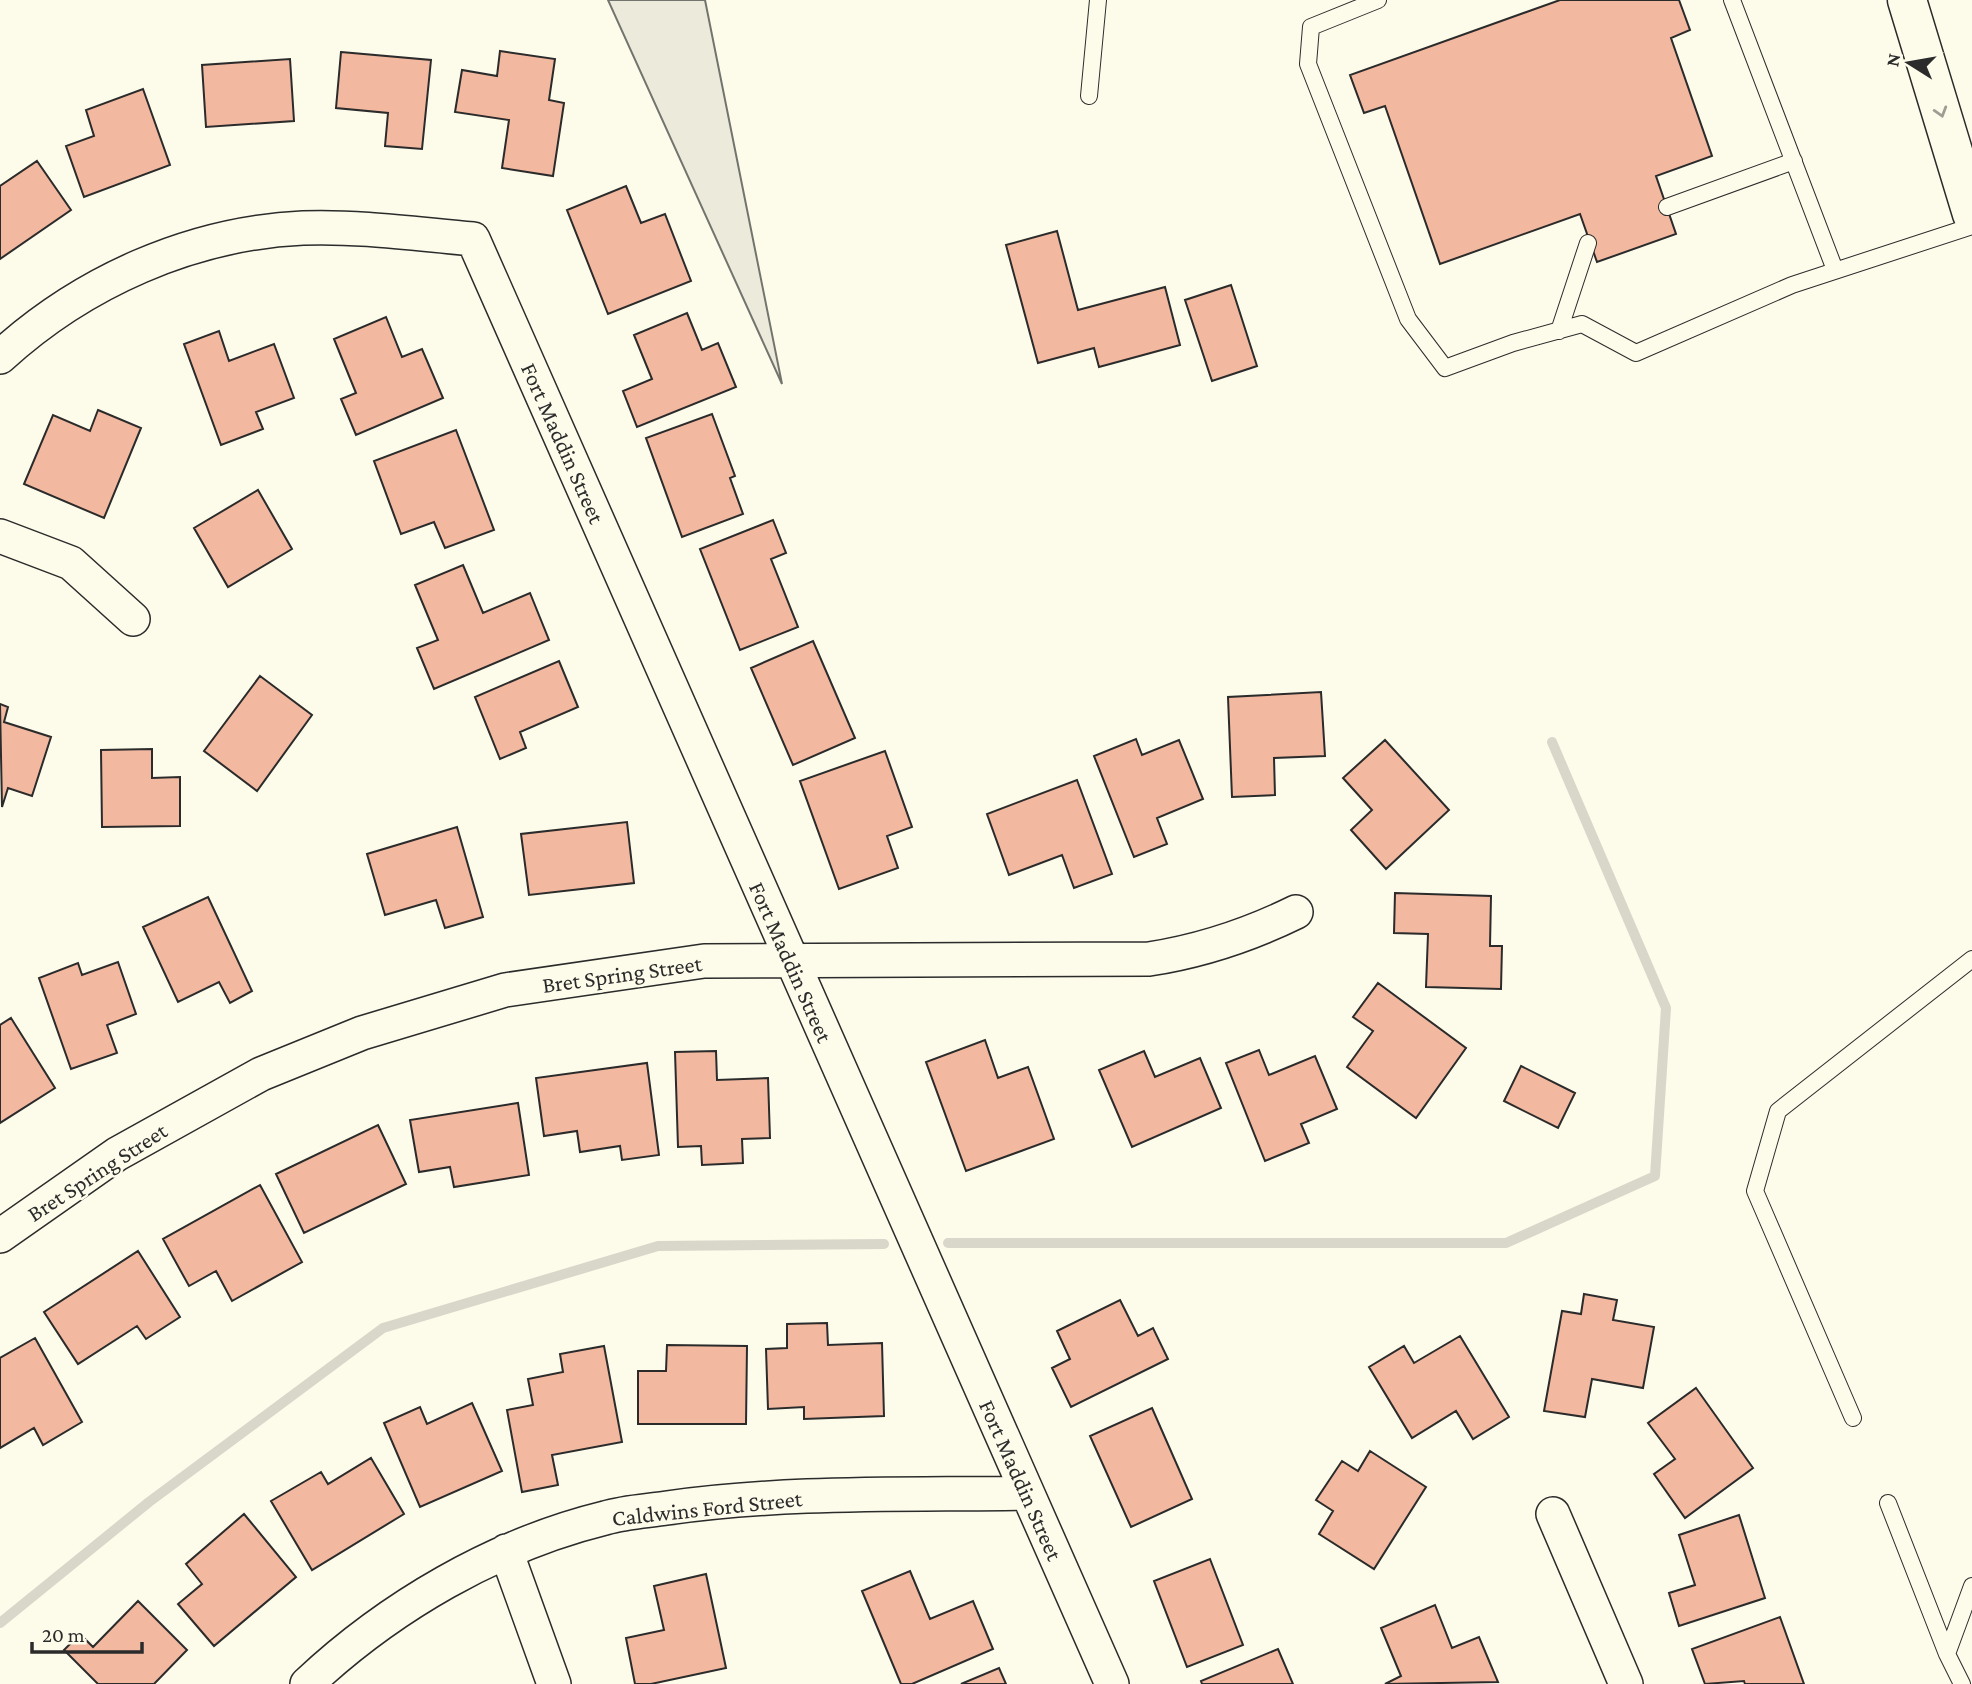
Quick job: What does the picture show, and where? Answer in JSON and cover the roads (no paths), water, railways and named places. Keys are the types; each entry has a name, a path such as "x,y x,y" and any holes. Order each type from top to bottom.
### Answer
{"main road":[{"path":"1907,0 1972,214"}],"street":[{"name":"Fort Maddin Street","path":"0,357 59,310 104,283 150,262 199,246 249,234 301,228 352,228 473,240 1112,1684"},
{"path":"0,536 71,563 133,618"},
{"name":"Bret Spring Street","path":"0,1236 117,1154 261,1074 362,1034 505,990 704,961 1149,960 1185,954 1253,932 1296,912"},
{"name":"Caldwins Ford Street","path":"307,1684 330,1662 412,1603 506,1551 544,1535 607,1517 687,1505 761,1498 1027,1493"},
{"path":"1553,1514 1626,1684"},
{"path":"506,1551 554,1684"}],"lane":[{"path":"1089,96 1098,0"},
{"path":"1378,0 1311,27 1307,64 1408,319 1446,368 1513,343 1583,324 1636,353 1835,270 1972,226"},
{"path":"1732,0 1835,270"},
{"path":"1667,206 1794,161"},
{"path":"1559,331 1588,243"},
{"path":"1853,1418 1755,1191 1778,1111 1972,959"},
{"path":"1888,1503 1947,1654 1962,1684"},
{"path":"1947,1654 1972,1586"}],"waterway":[{"path":"948,1243 1506,1243 1655,1176 1666,1008 1552,742"},
{"path":"0,1623 149,1502 383,1328 658,1246 884,1244"}]}
